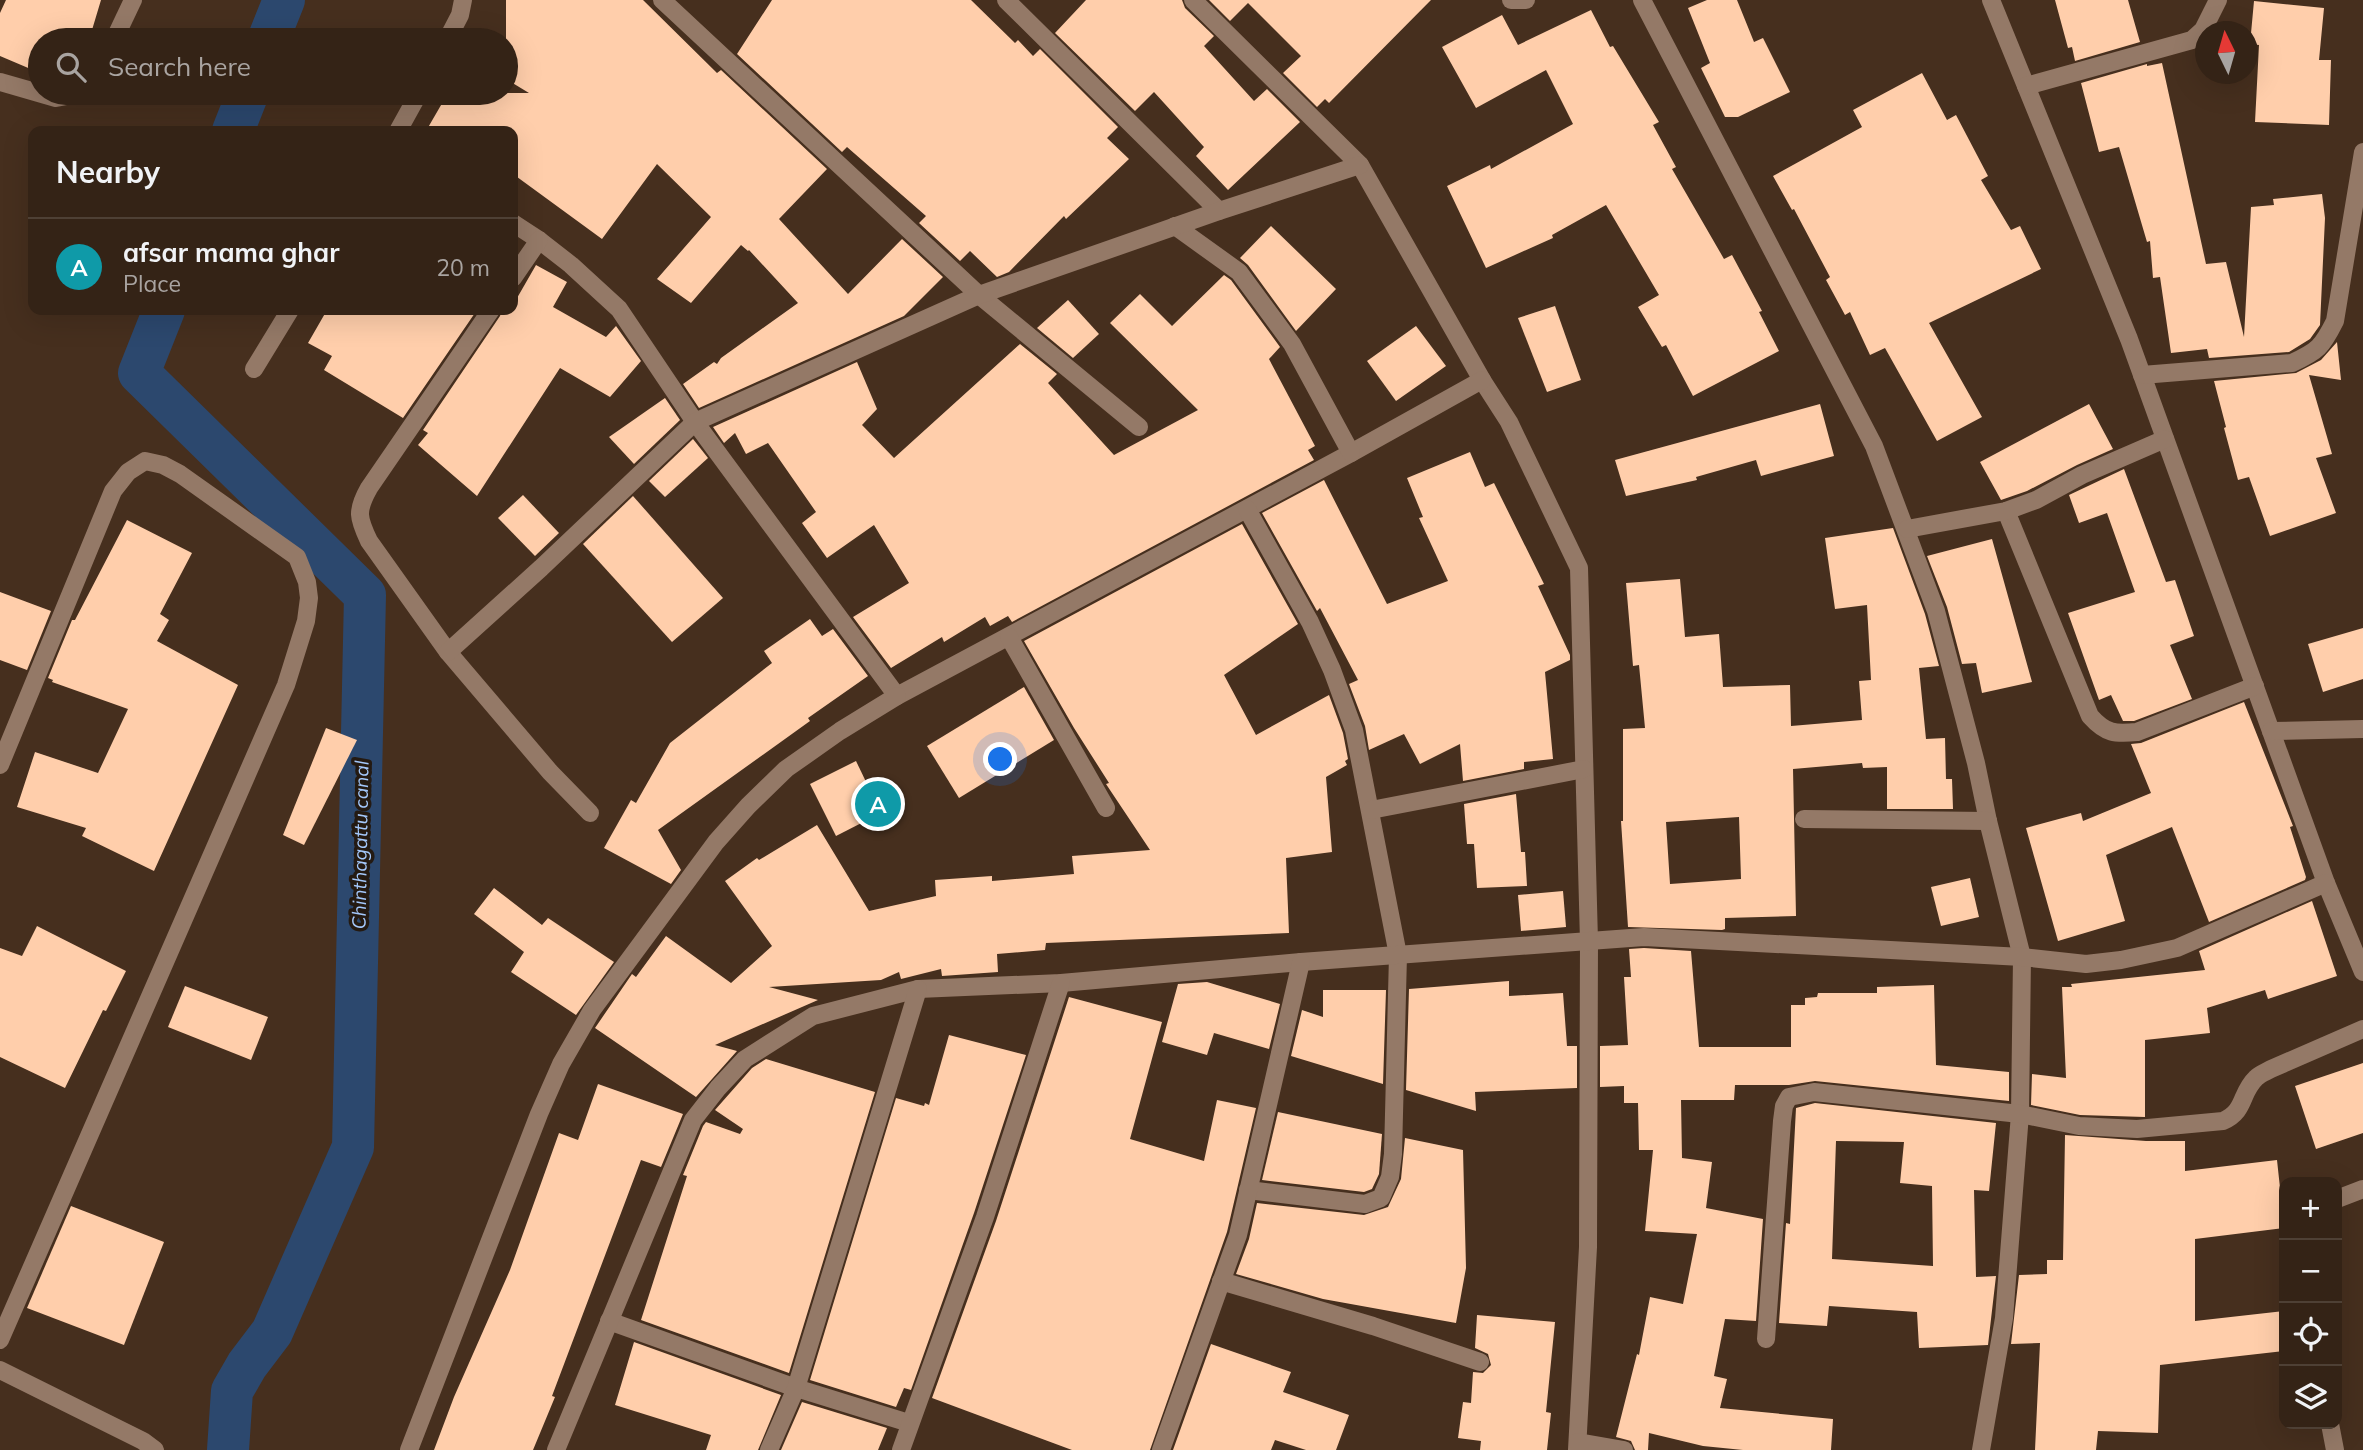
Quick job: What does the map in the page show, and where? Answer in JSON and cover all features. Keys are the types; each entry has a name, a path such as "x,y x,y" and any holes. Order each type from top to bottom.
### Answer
{"street":[{"path":"120,28 133,0"},
{"path":"453,28 460,15 463,0"},
{"path":"662,0 979,295 1139,427"},
{"path":"1006,0 1219,211"},
{"path":"1193,0 1360,165 1482,380 1509,422 1579,568 1589,941 1588,1247 1577,1446 1624,1450"},
{"path":"1511,0 1526,0"},
{"path":"1642,0 1851,397 1874,446 1936,611 1976,763 2022,957 2020,1114 2004,1318 1981,1450"},
{"path":"1991,0 2142,375 2326,883 2363,972"},
{"path":"2026,86 2192,40 2203,30 2218,0"},
{"path":"0,82 28,90"},
{"path":"401,126 412,105"},
{"path":"2142,375 2292,363 2324,344 2335,321 2363,152"},
{"path":"448,652 695,422 979,295 1360,165"},
{"path":"518,226 592,282 619,309 695,422 897,696"},
{"path":"1175,226 1239,272 1292,344 1351,453"},
{"path":"518,271 539,240"},
{"path":"254,369 287,315"},
{"path":"488,315 359,504 361,524 369,541 448,652 550,772 590,813"},
{"path":"409,1450 538,1114 561,1064 592,1010 716,842 748,806 786,769 897,696 1482,380"},
{"path":"1906,529 2006,511 2036,500 2082,475 2165,439"},
{"path":"0,765 113,491 128,472 145,461 163,465 180,474 297,557 307,582 309,598 306,621 286,685 0,1340"},
{"path":"1247,509 1310,622 1332,670 1354,730 1398,955 1393,1154 1390,1177 1381,1198 1365,1204 1248,1190"},
{"path":"2006,511 2090,716 2101,729 2119,734 2137,732 2255,686"},
{"path":"1009,637 1107,808"},
{"path":"2271,731 2363,729"},
{"path":"1371,810 1584,769"},
{"path":"1804,819 1988,821"},
{"path":"556,1450 693,1120 718,1088 746,1059 813,1016 918,989 1061,983 1644,937 2022,957 2086,964 2121,960 2177,948 2326,883"},
{"path":"1161,1450 1237,1235 1301,962"},
{"path":"901,1450 985,1217 1061,983"},
{"path":"769,1450 796,1388 918,989"},
{"path":"1766,1339 1782,1121 1784,1106 1789,1097 1814,1092 2020,1114 2079,1126 2137,1129 2223,1121 2238,1111 2257,1077 2363,1029"},
{"path":"2342,1197 2363,1189"},
{"path":"1221,1281 1373,1326 1480,1362"},
{"path":"609,1321 796,1388 909,1423"},
{"path":"0,1370 149,1445"},
{"path":"2331,1429 2335,1450"}],"building":[{"path":"6,0 101,0 93,28 28,28 28,68 0,56 0,13"},
{"path":"506,0 643,0 717,73 721,70 827,169 779,219 848,294 902,239 943,277 904,316 699,408 683,384 714,362 717,364 721,358 798,303 749,250 741,245 691,303 657,279 711,217 657,164 602,239 518,178 518,126 429,126 441,105 518,105 518,93 529,93 518,86 518,28 506,28"},
{"path":"772,0 971,0 1015,43 1018,40 1033,56 1040,49 1118,127 1107,138 1129,159 1066,219 1064,216 1009,272 997,277 970,251 960,261 919,223 926,216 847,147 842,152 737,54"},
{"path":"1086,0 1182,0 1185,8 1214,36 1204,46 1254,101 1267,89 1300,122 1228,190 1196,156 1204,147 1154,92 1135,111 1055,33"},
{"path":"1209,0 1431,0 1329,103 1325,99 1317,107 1283,73 1301,56 1248,3 1230,21"},
{"path":"1707,0 1737,0 1754,42 1763,38 1790,92 1738,117 1725,117 1701,68 1710,63 1688,8"},
{"path":"2055,0 2128,0 2140,42 2075,61 2072,47 2068,48"},
{"path":"2254,1 2324,8 2319,60 2331,60 2329,125 2255,122 2259,45 2258,21 2252,21"},
{"path":"1591,10 1610,47 1613,46 1659,122 1653,125 1676,167 1672,169 1724,259 1732,255 1762,311 1759,312 1779,351 1693,396 1666,345 1662,347 1638,307 1659,295 1606,205 1552,235 1553,238 1486,268 1447,186 1490,165 1491,169 1573,124 1546,70 1476,108 1442,47 1502,15 1518,45"},
{"path":"2162,63 2206,264 2226,262 2244,337 2251,207 2274,205 2273,199 2322,194 2325,218 2320,325 2310,339 2289,352 2209,358 2207,349 2171,353 2160,277 2153,278 2150,241 2147,242 2119,147 2099,152 2081,83 2147,64"},
{"path":"1922,73 1947,120 1956,115 1988,176 1981,180 2011,230 2020,226 2041,269 1929,323 1982,417 1937,441 1885,348 1870,355 1850,312 1845,315 1826,280 1830,277 1773,176 1862,127 1853,110"},
{"path":"1271,226 1336,289 1296,331 1240,258"},
{"path":"536,265 567,282 553,307 606,337 616,326 641,361 610,397 560,368 477,496 418,445 428,433 423,430 500,315 518,315 518,296"},
{"path":"1224,275 1231,280 1280,347 1269,359 1315,446 1308,450 1314,460 1012,622 1008,616 990,626 985,617 944,642 942,637 891,668 853,617 909,583 874,525 827,558 802,523 816,512 768,443 746,454 735,433 724,443 713,427 857,362 877,409 862,425 894,458 1020,344 1057,374 1048,383 1114,455 1198,410 1110,323 1140,294 1172,326"},
{"path":"1068,300 1099,334 1073,358 1037,328"},
{"path":"1555,306 1581,380 1547,392 1518,318"},
{"path":"324,315 474,315 403,418 324,370 332,356 308,343"},
{"path":"1416,326 1446,366 1396,401 1367,361"},
{"path":"2337,342 2341,380 2309,375 2332,454 2316,458 2336,513 2270,536 2249,477 2238,480 2214,381 2296,373 2321,360"},
{"path":"665,398 680,420 634,464 609,437"},
{"path":"1820,404 1834,456 1761,476 1756,460 1696,477 1697,480 1626,496 1615,460"},
{"path":"2089,404 2113,449 2027,491 2001,500 1980,462"},
{"path":"693,439 708,458 665,497 649,481"},
{"path":"1470,452 1485,487 1494,483 1544,584 1538,586 1570,660 1545,672 1553,759 1524,762 1524,769 1463,781 1460,744 1420,764 1404,734 1369,750 1365,726 1349,684 1358,680 1320,608 1317,611 1262,513 1324,480 1387,604 1448,581 1419,518 1423,517 1407,478"},
{"path":"2124,469 2166,582 2175,580 2194,636 2170,645 2192,699 2134,721 2123,721 2111,695 2099,700 2068,613 2135,592 2107,513 2079,523 2069,495"},
{"path":"523,495 559,533 535,556 498,518"},
{"path":"633,496 723,598 672,642 583,544"},
{"path":"127,520 192,553 160,614 169,620 157,641 238,685 154,871 82,836 86,828 17,807 35,752 98,773 128,709 52,682 53,680 48,678 72,620 75,620"},
{"path":"1242,524 1298,624 1224,675 1256,735 1329,695 1343,733 1348,759 1345,761 1347,765 1326,777 1332,852 1286,858 1289,933 1046,943 1045,950 997,954 998,972 942,976 941,969 901,979 899,972 881,980 769,987 818,1000 715,1045 737,1051 696,1097 595,1028 632,974 636,977 666,936 731,983 772,946 725,881 757,858 759,860 817,825 869,911 936,896 935,880 992,876 992,881 1074,874 1072,856 1150,850 1106,784 1109,783 1024,641"},
{"path":"1893,528 1925,614 1939,666 1919,668 1926,739 1945,738 1946,779 1952,779 1953,809 1887,809 1887,767 1863,768 1862,763 1793,769 1796,916 1725,918 1725,929 1722,930 1628,927 1621,821 1623,729 1645,728 1639,665 1633,666 1626,583 1680,579 1685,637 1719,634 1723,687 1790,685 1791,726 1862,720 1859,681 1871,680 1867,605 1835,609 1825,538","holes":["1739,817 1741,879 1670,884 1666,822"]},
{"path":"1992,539 2032,682 1982,693 1976,663 1962,664 1947,607 1927,556"},
{"path":"0,592 51,611 27,670 0,660"},
{"path":"810,619 822,636 833,629 868,676 658,830 681,870 671,884 604,848 631,800 636,803 670,743 772,663 764,651"},
{"path":"2363,628 2363,679 2323,692 2308,644"},
{"path":"1024,687 1054,740 959,798 927,746"},
{"path":"2244,702 2293,826 2290,827 2305,880 2209,922 2172,827 2106,855 2125,921 2058,941 2026,828 2081,813 2083,821 2151,793 2131,744 2141,743"},
{"path":"326,728 357,740 304,845 283,835"},
{"path":"856,761 881,813 836,836 810,784"},
{"path":"1516,794 1527,886 1477,888 1474,844 1467,844 1464,804"},
{"path":"1970,878 1979,917 1941,926 1931,887"},
{"path":"494,888 542,925 548,918 614,962 576,1015 511,972 524,952 474,914"},
{"path":"1563,891 1566,927 1521,931 1518,895"},
{"path":"2312,901 2337,976 2268,999 2265,990 2207,1008 2210,1033 2145,1040 2145,1117 2080,1115 2031,1105 2032,1074 2066,1078 2062,987 2205,970 2199,951"},
{"path":"37,926 126,971 106,1011 103,1010 65,1088 0,1057 0,948 22,956"},
{"path":"1629,949 1691,951 1699,1047 1791,1047 1791,1005 1805,1005 1805,998 1817,997 1818,993 1877,993 1877,987 1934,985 1936,1065 2009,1072 2009,1101 1815,1081 1789,1085 1735,1085 1734,1100 1681,1100 1682,1158 1712,1162 1706,1208 1763,1219 1756,1321 1725,1319 1714,1376 1727,1379 1720,1408 1833,1419 1831,1450 1743,1450 1703,1446 1649,1433 1648,1450 1635,1450 1631,1441 1616,1437 1637,1354 1639,1355 1650,1297 1683,1304 1697,1234 1645,1231 1653,1150 1639,1150 1638,1103 1624,1103 1624,1086 1600,1087 1600,1046 1628,1045 1624,977 1631,977"},
{"path":"1509,981 1509,996 1563,993 1567,1046 1577,1046 1577,1088 1475,1092 1476,1111 1406,1090 1409,989"},
{"path":"1207,982 1280,1004 1269,1049 1214,1033 1207,1055 1162,1042 1178,984"},
{"path":"185,986 268,1017 251,1060 168,1027"},
{"path":"1323,990 1386,990 1383,1084 1291,1056 1302,1010 1323,1017"},
{"path":"1069,997 1162,1022 1130,1139 1204,1161 1217,1100 1256,1108 1227,1232 1150,1450 1072,1450 932,1398 996,1221"},
{"path":"949,1035 1026,1055 974,1213 911,1390 904,1388 896,1407 810,1380 896,1098 929,1105"},
{"path":"766,1059 875,1092 789,1373 641,1320 687,1176 683,1175 703,1126 706,1122 740,1134 743,1129 715,1110 752,1068"},
{"path":"2363,1063 2363,1133 2316,1149 2295,1086"},
{"path":"598,1084 683,1114 661,1167 641,1160 552,1396 555,1397 533,1450 434,1450 454,1397 510,1270 559,1133 578,1140"},
{"path":"1815,1103 1996,1123 1989,1191 1974,1190 1976,1277 1996,1276 1988,1345 1919,1348 1917,1312 1829,1306 1827,1326 1779,1323 1786,1223 1790,1224 1796,1108","holes":["1836,1141 1904,1142 1900,1183 1932,1186 1933,1266 1832,1259"]},
{"path":"1278,1112 1382,1134 1379,1174 1372,1189 1364,1192 1262,1180"},
{"path":"2065,1135 2185,1141 2185,1171 2277,1160 2279,1229 2195,1239 2195,1321 2279,1312 2279,1352 2160,1365 2158,1433 2098,1431 2096,1450 2035,1450 2040,1343 2011,1344 2019,1275 2047,1274 2047,1260 2063,1260"},
{"path":"1405,1138 1463,1150 1466,1268 1456,1323 1323,1299 1236,1274 1249,1239 1257,1203 1364,1215 1388,1207 1401,1179"},
{"path":"71,1206 164,1242 124,1345 27,1308"},
{"path":"1477,1315 1555,1322 1546,1412 1551,1413 1547,1450 1480,1450 1481,1441 1458,1438 1463,1402 1471,1403 1473,1372 1483,1373 1491,1365 1488,1354 1475,1348"},
{"path":"634,1342 781,1395 758,1450 706,1450 711,1435 615,1405"},
{"path":"1211,1344 1291,1372 1283,1392 1349,1415 1336,1450 1306,1450 1275,1440 1271,1450 1173,1450"},
{"path":"802,1402 887,1428 878,1450 781,1450"}],"waterway":[{"name":"Chinthagattu canal","path":"273,28 284,0"},
{"name":"Chinthagattu canal","path":"235,126 243,105"},
{"name":"Chinthagattu canal","path":"162,315 139,373 365,595 353,1147 272,1332 247,1365 232,1391 228,1450"},
{"path":"228,1419 239,1450"}],"place":[{"name":"afsar mama ghar","path":"878,804"}]}
